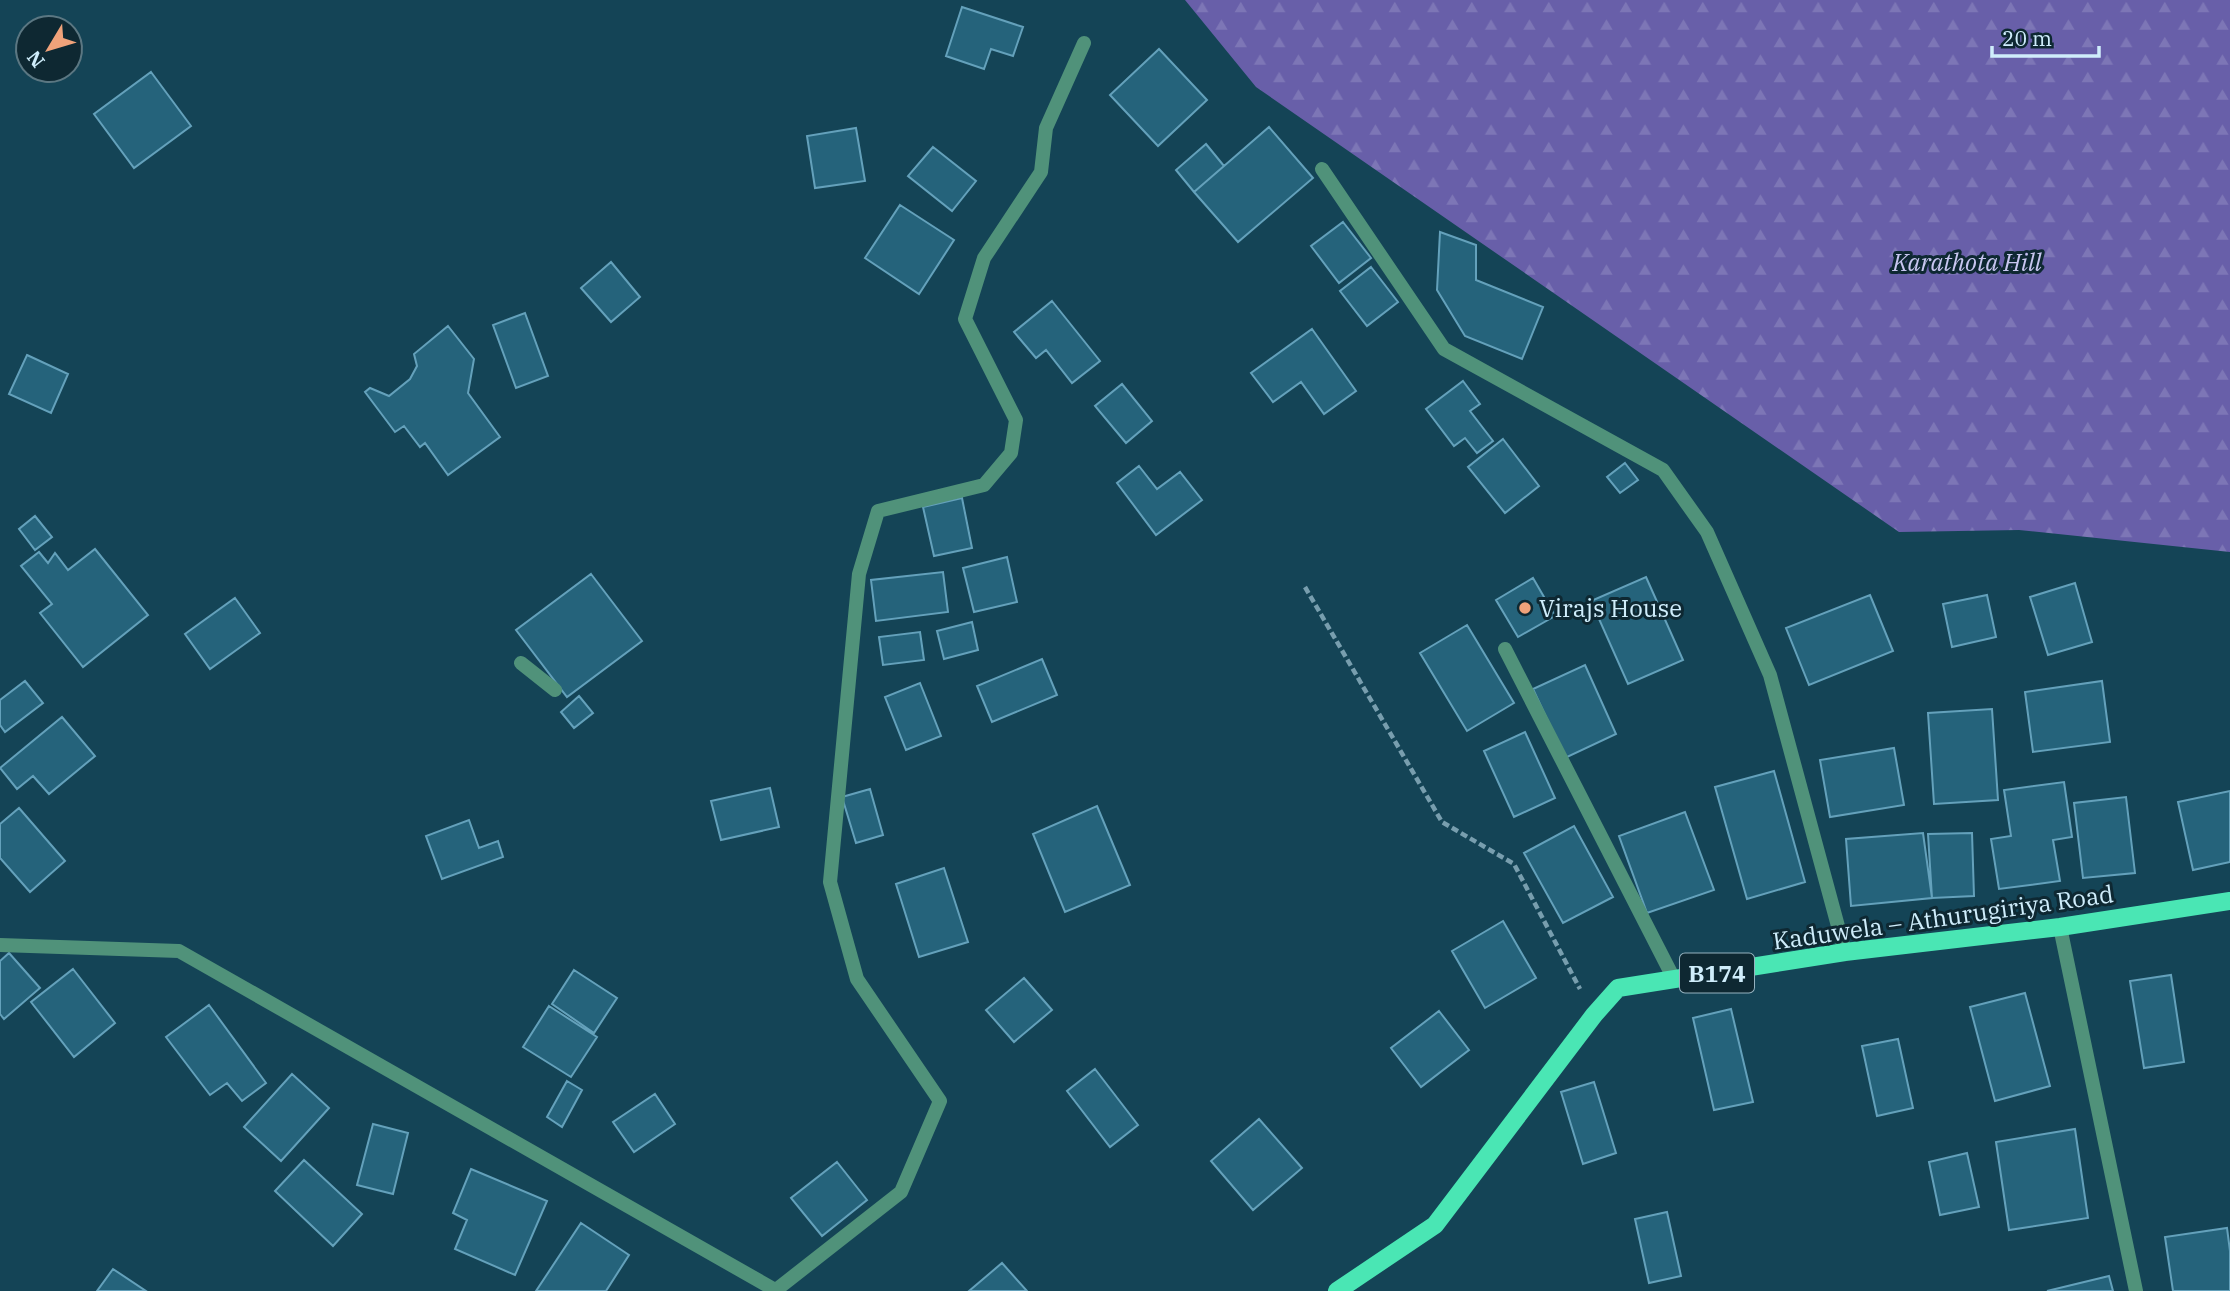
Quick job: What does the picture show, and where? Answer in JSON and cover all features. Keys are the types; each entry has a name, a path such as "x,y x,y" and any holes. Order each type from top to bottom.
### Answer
{"main road":[{"name":"Kaduwela – Athurugiriya Road","path":"1337,1291 1435,1226 1594,1015 1618,988 1845,953 2060,927 2230,901"}],"street":[{"path":"0,945 179,951 777,1291 901,1192 940,1101 857,979 830,882 859,574 878,511 984,485 1011,453 1016,420 965,318 984,258 1041,172 1046,128 1084,43"},
{"path":"1322,169 1444,349 1663,470 1707,532 1770,675 1845,953"},
{"path":"1505,649 1674,979"},
{"path":"521,663 555,690"},
{"path":"2060,927 2136,1291"}],"path":[{"path":"1305,587 1442,822 1514,864 1594,1015"}],"green space":[{"name":"Karathota Hill","path":"1185,0 2230,0 2230,552 2019,530 1899,532 1256,87"}],"building":[{"path":"962,7 1023,27 1013,56 991,49 984,69 946,56"},
{"path":"1159,49 1207,100 1158,146 1110,95"},
{"path":"151,72 191,126 134,168 94,114"},
{"path":"1269,127 1313,178 1238,242 1194,192"},
{"path":"856,128 865,181 815,188 807,136"},
{"path":"1206,144 1224,166 1194,192 1176,170"},
{"path":"933,147 976,181 952,211 908,176"},
{"path":"900,205 954,240 919,294 865,258"},
{"path":"1343,222 1371,258 1339,283 1311,246"},
{"path":"1440,232 1476,245 1476,280 1543,307 1522,359 1465,336 1437,290"},
{"path":"611,262 640,297 611,322 581,288"},
{"path":"1371,267 1398,302 1367,326 1340,291"},
{"path":"1052,301 1100,361 1072,383 1046,350 1036,358 1014,332"},
{"path":"525,313 548,376 516,388 493,325"},
{"path":"448,326 474,359 468,393 500,437 448,475 425,443 420,447 404,426 395,432 365,392 370,388 389,396 410,379 417,366 414,354"},
{"path":"1312,329 1356,391 1324,414 1301,382 1273,402 1251,373"},
{"path":"27,355 68,374 51,413 9,394"},
{"path":"1463,381 1480,404 1470,411 1493,441 1477,453 1465,438 1454,446 1426,409"},
{"path":"1122,384 1152,421 1126,443 1095,406"},
{"path":"1503,439 1539,486 1505,513 1468,467"},
{"path":"1625,463 1638,480 1620,493 1607,477"},
{"path":"1139,466 1157,489 1180,472 1202,500 1156,535 1117,483"},
{"path":"962,498 972,548 934,556 923,507"},
{"path":"35,516 52,537 35,550 19,529"},
{"path":"95,549 148,615 83,667 40,613 52,604 21,566 39,552 48,563 55,553 68,570"},
{"path":"1007,557 1017,602 974,612 963,568"},
{"path":"943,572 948,612 876,621 871,580"},
{"path":"591,574 642,641 567,697 516,630"},
{"path":"1646,577 1683,660 1628,684 1591,601"},
{"name":"Virajs House","path":"1533,578 1555,616 1518,637 1496,600"},
{"path":"2075,583 2092,642 2048,655 2030,597"},
{"path":"1870,595 1893,651 1809,685 1786,628"},
{"path":"1987,595 1996,637 1952,647 1943,604"},
{"path":"235,598 260,633 210,669 185,634"},
{"path":"972,622 978,650 944,659 937,631"},
{"path":"1467,625 1514,703 1467,731 1420,653"},
{"path":"920,632 924,660 883,665 879,637"},
{"path":"1042,659 1057,695 992,722 977,686"},
{"path":"1585,665 1616,734 1565,758 1533,689"},
{"path":"25,681 43,703 5,732 0,725 0,700"},
{"path":"2102,681 2110,742 2033,752 2025,692"},
{"path":"920,683 941,736 906,750 885,697"},
{"path":"579,696 593,713 574,728 561,712"},
{"path":"1992,709 1998,800 1934,804 1928,713"},
{"path":"62,717 95,756 49,794 33,776 17,789 0,768"},
{"path":"1525,732 1555,798 1514,817 1484,751"},
{"path":"1894,748 1904,805 1830,817 1820,760"},
{"path":"1774,771 1805,882 1747,899 1715,787"},
{"path":"2064,782 2072,837 2053,840 2060,881 1999,889 1991,839 2011,836 2004,790"},
{"path":"770,788 779,827 721,840 711,801"},
{"path":"870,789 883,835 856,843 842,797"},
{"path":"2230,791 2230,862 2193,870 2178,802"},
{"path":"2126,797 2135,873 2083,878 2074,803"},
{"path":"1097,806 1130,885 1065,912 1033,834"},
{"path":"19,808 65,861 30,892 0,858 0,824"},
{"path":"1685,812 1714,890 1647,913 1619,836"},
{"path":"469,820 479,848 498,841 503,857 442,879 426,836"},
{"path":"1574,826 1613,897 1563,923 1524,853"},
{"path":"1923,833 1932,898 1851,906 1846,839"},
{"path":"1972,833 1974,896 1932,898 1928,834"},
{"path":"944,868 968,942 919,957 896,884"},
{"path":"1503,921 1536,978 1485,1008 1452,951"},
{"path":"9,953 40,988 4,1019 0,1014 0,961"},
{"path":"73,969 115,1023 74,1057 31,1002"},
{"path":"574,970 617,998 594,1033 552,1004"},
{"path":"2171,975 2184,1062 2144,1068 2130,981"},
{"path":"1024,978 1052,1010 1014,1042 986,1010"},
{"path":"2025,993 2050,1086 1995,1101 1970,1007"},
{"path":"209,1005 266,1083 242,1101 227,1083 210,1095 166,1037"},
{"path":"549,1006 597,1037 571,1077 523,1047"},
{"path":"1731,1009 1753,1102 1714,1110 1693,1018"},
{"path":"1439,1011 1469,1050 1421,1087 1391,1048"},
{"path":"1898,1039 1913,1108 1877,1116 1862,1046"},
{"path":"1095,1069 1138,1125 1110,1147 1067,1091"},
{"path":"292,1074 329,1108 281,1161 244,1127"},
{"path":"567,1081 582,1090 562,1127 547,1117"},
{"path":"1594,1082 1616,1153 1583,1164 1561,1092"},
{"path":"655,1094 675,1124 634,1152 613,1122"},
{"path":"1259,1119 1302,1168 1253,1210 1211,1161"},
{"path":"373,1124 408,1133 393,1194 357,1185"},
{"path":"2075,1129 2088,1218 2009,1230 1996,1142"},
{"path":"1967,1153 1979,1207 1940,1215 1929,1162"},
{"path":"304,1160 362,1214 333,1246 275,1191"},
{"path":"837,1162 867,1200 822,1236 791,1198"},
{"path":"471,1169 547,1201 515,1275 455,1249 467,1220 453,1213"},
{"path":"1667,1212 1681,1276 1649,1283 1635,1219"},
{"path":"581,1223 629,1255 606,1291 536,1291"},
{"path":"2227,1228 2230,1291 2173,1291 2165,1237"},
{"path":"1002,1263 1027,1291 969,1291"},
{"path":"113,1269 146,1291 97,1291"},
{"path":"2109,1276 2113,1291 2047,1291"}],"place":[{"name":"Virajs House","path":"1525,608"}]}
